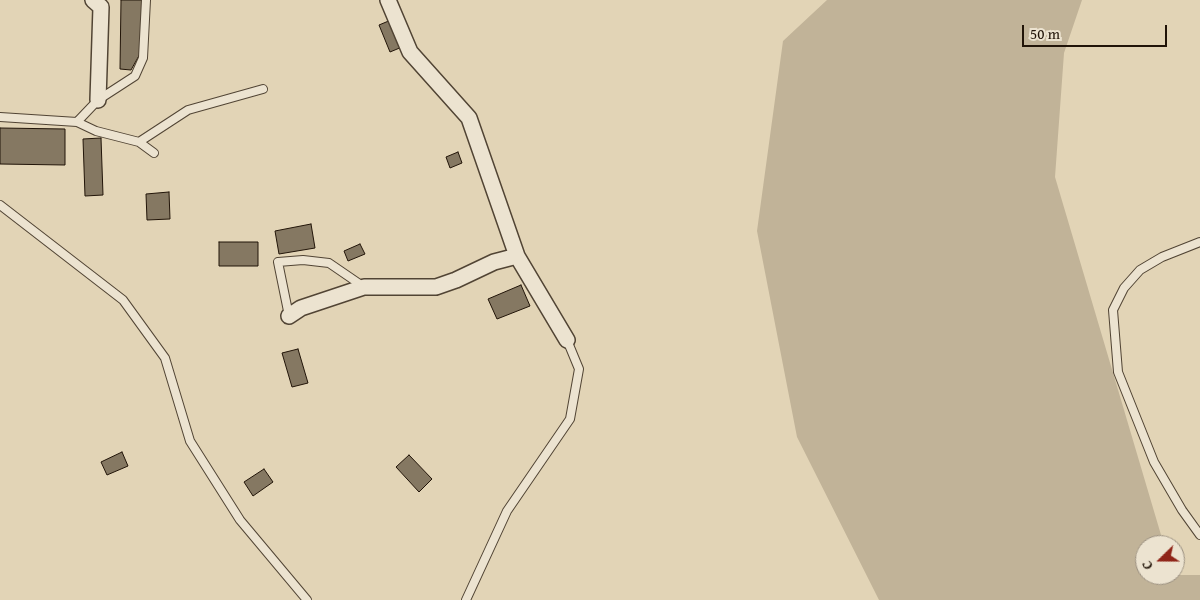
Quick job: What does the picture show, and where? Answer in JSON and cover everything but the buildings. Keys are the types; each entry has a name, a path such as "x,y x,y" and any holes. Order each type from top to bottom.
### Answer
{"street":[{"path":"388,0 410,52 469,118 517,256 567,340"},
{"path":"98,2 98,100"},
{"path":"289,316 301,308 364,287 436,287 494,262 517,256"}],"lane":[{"path":"78,122 98,100 135,76 143,58 146,0"},
{"path":"139,142 188,110 263,89"},
{"path":"0,116 78,122 96,131 139,142 154,153"},
{"path":"0,205 123,300 165,358 190,441 240,520 307,600"},
{"path":"1200,242 1162,257 1140,270 1124,288 1113,310 1118,372 1154,462 1182,510 1200,535"},
{"path":"289,316 278,262 303,260 329,263 364,287"},
{"path":"466,600 507,511 570,418 578,369 567,340"}],"shaded area":[{"path":"827,0 1082,0 1064,53 1055,177 1161,535 1135,535 1135,585 1185,585 1185,575 1200,575 1200,600 879,600 797,437 757,231 783,41"}]}
